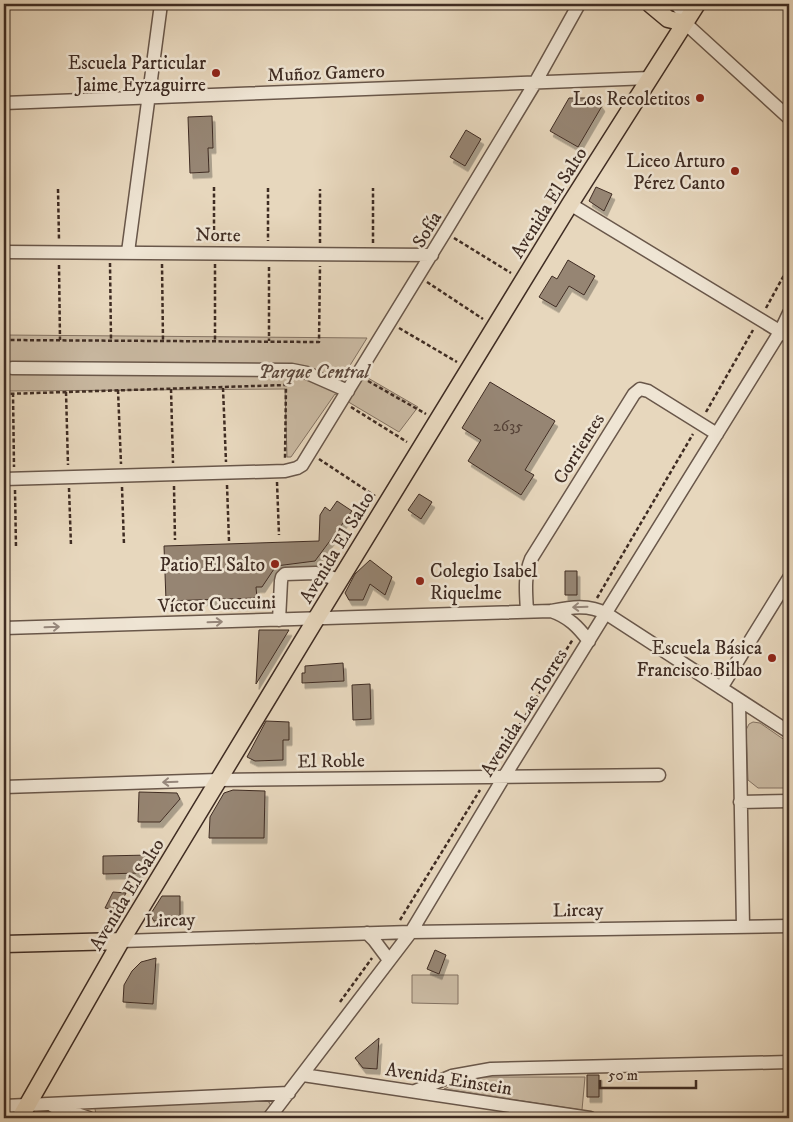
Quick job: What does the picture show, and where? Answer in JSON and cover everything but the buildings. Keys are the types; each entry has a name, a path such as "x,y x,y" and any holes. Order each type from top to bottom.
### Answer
{"main road":[{"path":"650,4 668,19 685,23"},
{"name":"Avenida El Salto","path":"24,1112 121,941 218,780 570,204 697,4"},
{"name":"Lircay","path":"4,944 121,941"}],"street":[{"path":"128,252 161,4"},
{"name":"Sofía","path":"286,470 306,461 446,232 535,83 579,4"},
{"path":"676,4 682,11 685,23 789,118"},
{"name":"Muñoz Gamero","path":"4,103 650,78"},
{"path":"570,204 784,334"},
{"name":"Norte","path":"4,252 432,255"},
{"name":"Avenida Las Torres","path":"269,1118 411,932 504,777 607,614 717,434 784,334 789,313"},
{"path":"12,368 292,370 307,373 345,396"},
{"name":"Corrientes","path":"526,612 525,582 531,559 634,394 640,389 648,391 717,434"},
{"path":"4,479 286,470"},
{"path":"279,620 281,581 285,574 316,573 340,580"},
{"path":"721,688 789,578"},
{"name":"Víctor Cuccuini","path":"4,628 526,612 592,607 607,614 789,732"},
{"path":"551,611 563,614 579,628 589,641"},
{"path":"739,700 742,927"},
{"name":"El Roble","path":"4,787 218,780 659,775"},
{"path":"740,802 789,801"},
{"name":"Lircay","path":"121,941 392,932 789,926"},
{"path":"367,933 389,960"},
{"path":"415,1091 452,1076 491,1069 789,1062"},
{"name":"Avenida Einstein","path":"303,1075 590,1118"},
{"path":"4,1106 24,1112 46,1104 289,1093"},
{"path":"46,1104 89,1118"}],"path":[{"path":"373,188 373,254"},
{"path":"446,232 523,281"},
{"path":"110,252 111,341"},
{"path":"162,252 163,341"},
{"path":"592,607 760,320 789,266"},
{"path":"418,276 495,327"},
{"path":"390,323 469,369"},
{"path":"4,340 319,342"},
{"path":"358,375 437,421"},
{"path":"4,394 286,385 286,470 279,535"},
{"path":"345,396 419,450"},
{"path":"310,454 386,504"},
{"path":"392,932 579,628"},
{"path":"336,1008 380,947"}],"green space":[{"name":"Parque Central","path":"4,335 367,338 349,367 418,407 399,432 335,394 291,457 287,457 285,389 4,391"},
{"path":"753,722 760,723 789,743 789,788 758,788 748,780 746,730 749,724"},
{"path":"412,975 458,975 458,1004 412,1003"},
{"path":"473,1077 585,1077 582,1110 444,1089"},
{"path":"266,1101 271,1106 261,1118 108,1118 96,1114 95,1109 98,1106"}],"place":[{"name":"Escuela Particular Jaime Eyzaguirre","path":"216,73"},
{"name":"Los Recoletitos","path":"700,98"},
{"name":"Liceo Arturo Pérez Canto","path":"735,171"},
{"name":"Patio El Salto","path":"275,564"},
{"name":"Colegio Isabel Riquelme","path":"420,581"},
{"name":"Escuela Básica Francisco Bilbao","path":"772,658"}]}
